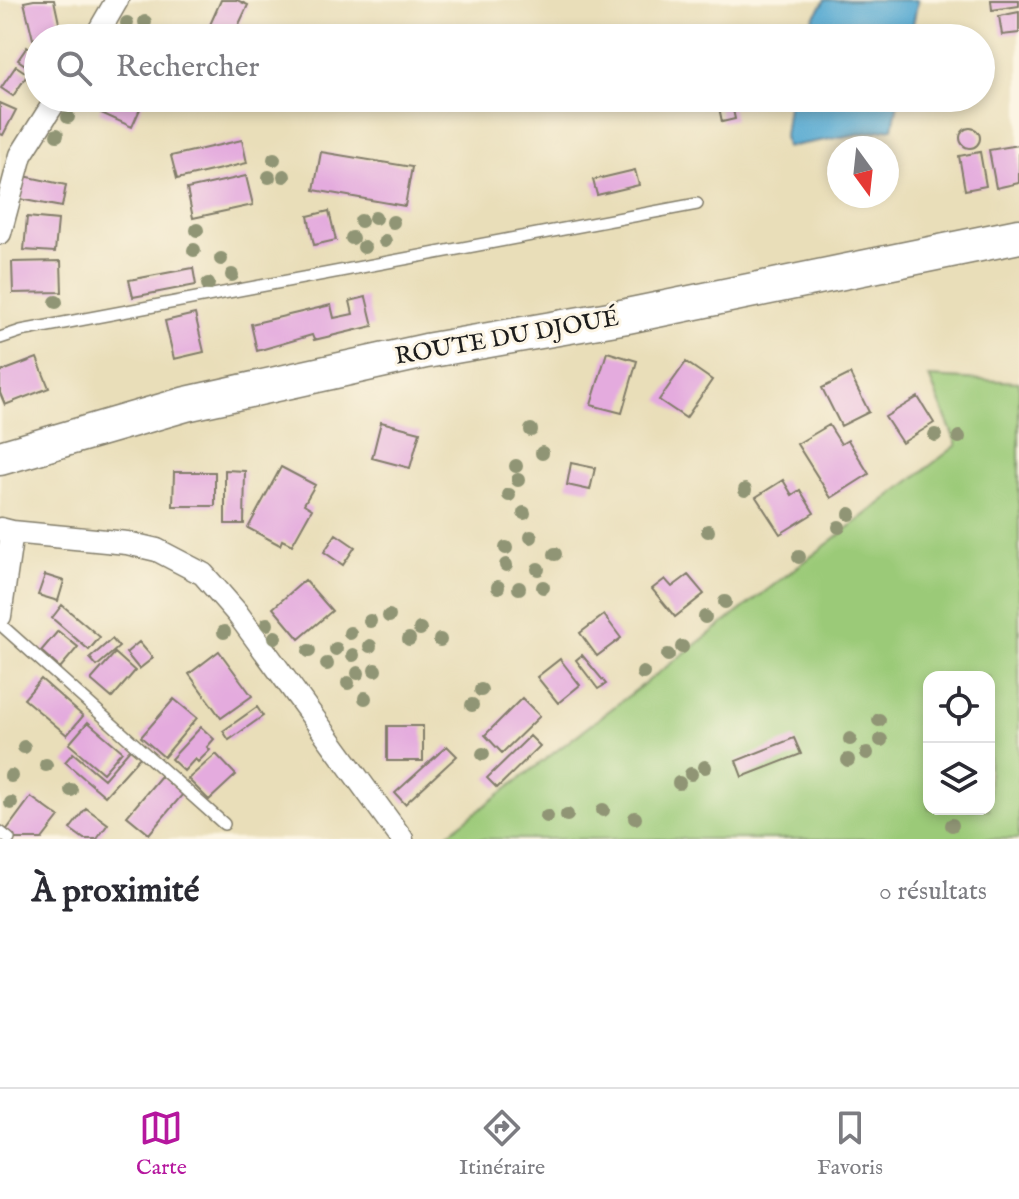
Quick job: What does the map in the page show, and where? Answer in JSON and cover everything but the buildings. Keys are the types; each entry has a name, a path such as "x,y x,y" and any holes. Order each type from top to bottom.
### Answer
{"main road":[{"name":"ROUTE DU DJOUÉ","path":"0,458 186,404 411,354 627,316 1019,236"}],"street":[{"path":"103,24 117,0"},
{"path":"0,233 21,155 48,112"},
{"path":"0,616 6,531 127,543 157,550 203,574 237,613 402,839"}],"lane":[{"path":"0,338 21,331 697,204"},
{"path":"0,624 224,824"},
{"path":"0,832 9,839"}],"green space":[{"path":"929,377 1019,382 1019,839 441,839 957,445"}],"water":[{"path":"825,0 918,0 913,24 810,24"},
{"path":"787,112 896,112 893,128 848,136 827,136 827,140 786,147"}]}
